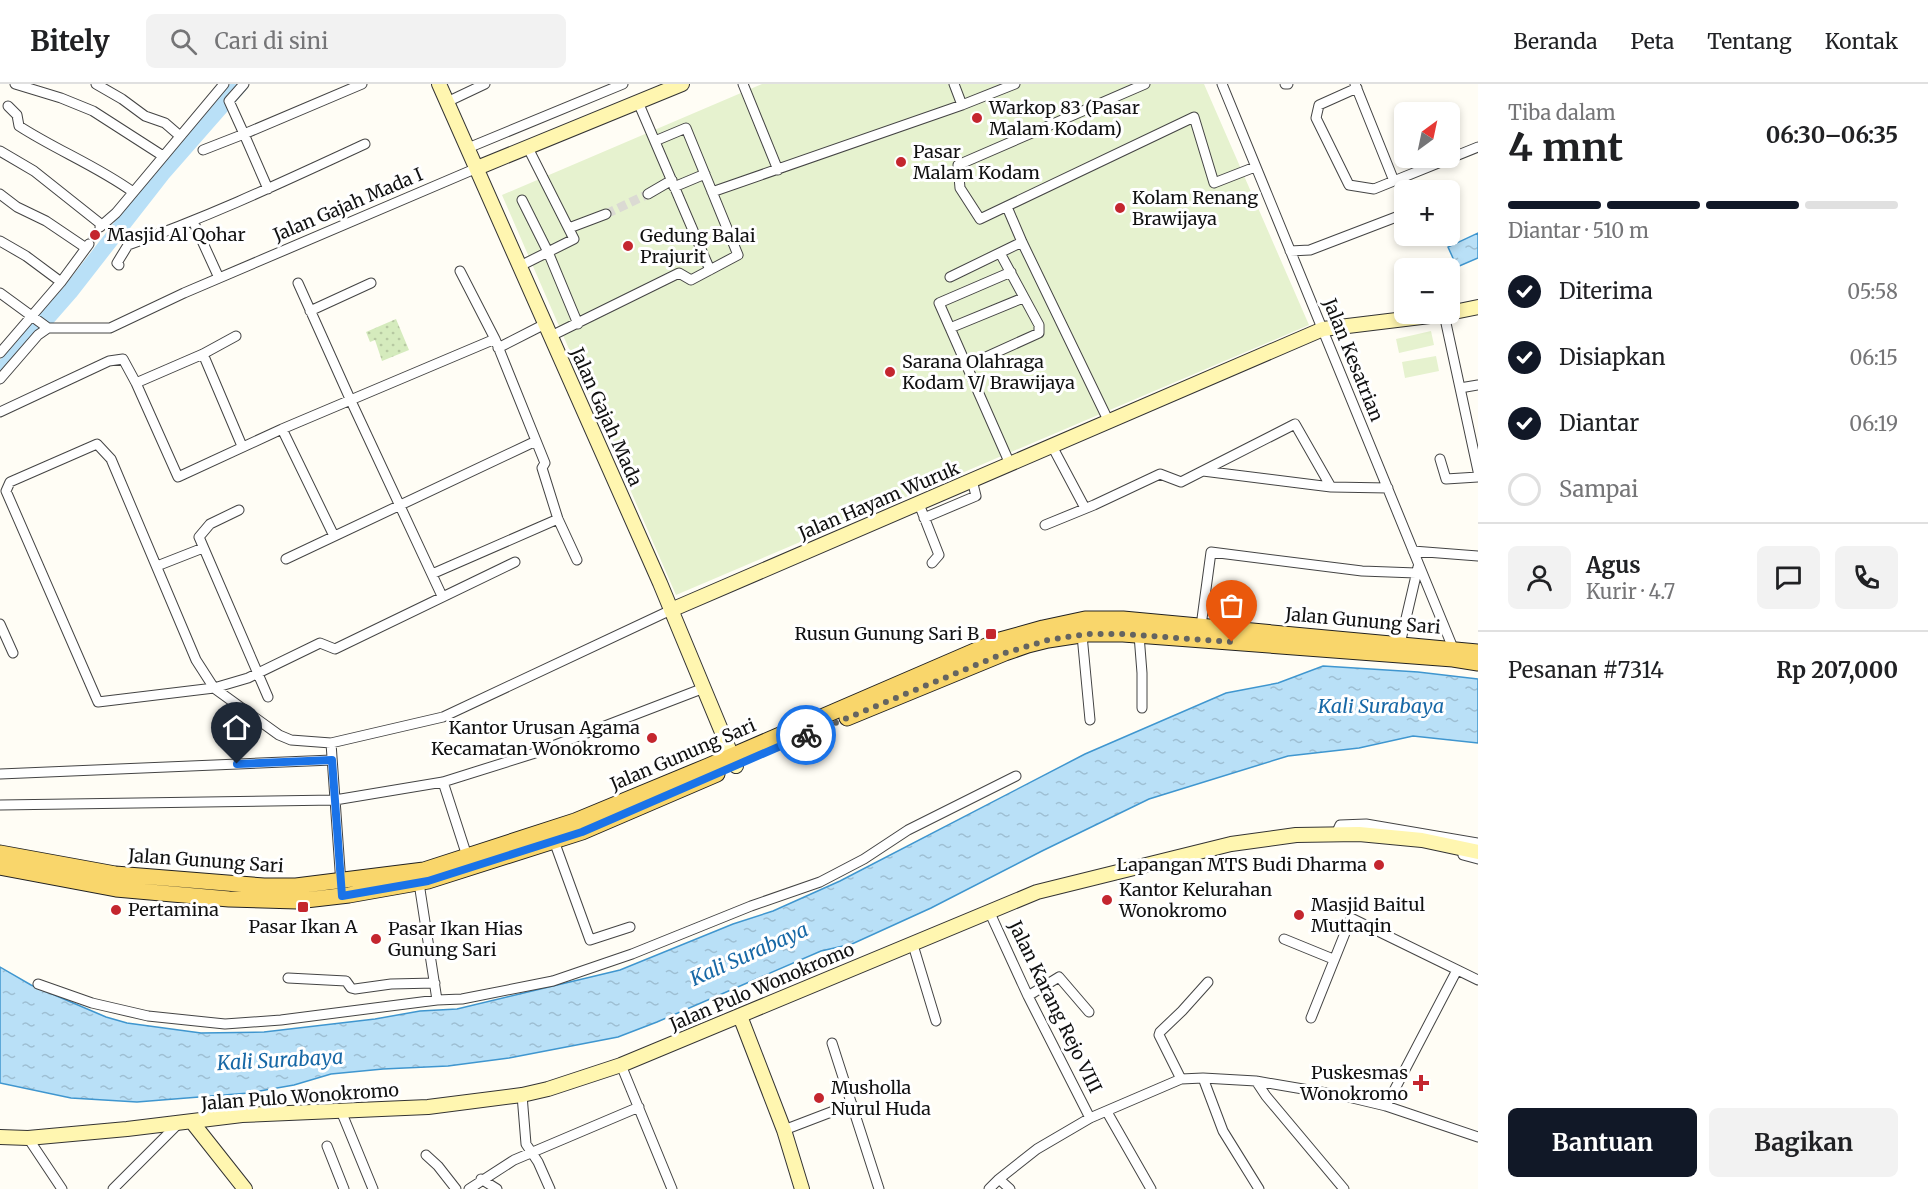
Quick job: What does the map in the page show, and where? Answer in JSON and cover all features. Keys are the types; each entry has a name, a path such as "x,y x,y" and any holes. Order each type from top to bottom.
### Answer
{"main road":[{"name":"Jalan Gunung Sari","path":"0,853 115,874 230,884 341,888 419,883 582,832 734,761 972,659 1020,634 1085,620 1123,619 1201,626 1478,663"},
{"name":"Jalan Gunung Sari","path":"972,659 1082,635 1400,644 1478,652"},
{"name":"Jalan Gunung Sari","path":"0,867 116,889 229,899 297,901 341,888 424,870 575,821 734,761"}],"street":[{"path":"15,84 61,98 93,111 163,156"},
{"path":"96,84 146,116 165,123 180,136"},
{"path":"244,84 230,101 268,189"},
{"path":"202,150 362,84"},
{"name":"Jalan Gajah Mada","path":"439,84 671,610 734,761"},
{"path":"447,102 485,84"},
{"path":"468,148 623,84"},
{"path":"477,168 638,102 656,89 682,84"},
{"path":"743,84 778,170"},
{"path":"954,84 962,105"},
{"path":"712,192 1016,84"},
{"path":"1144,84 958,165 960,188 980,219 1194,117 1214,183 1256,166"},
{"name":"Jalan Kesatrian","path":"1222,84 1388,488 1418,568 1454,648"},
{"path":"0,151 34,171 101,226 116,213 219,86"},
{"path":"1356,86 1394,181 1374,189 1349,185 1316,118 1319,105 1356,86"},
{"path":"638,102 710,270"},
{"path":"8,106 16,112 19,126 65,153 104,172 133,192"},
{"path":"0,412 109,361 123,359 178,477 282,429 496,343 578,324 679,273 691,280 738,255 686,128 655,141"},
{"path":"118,265 128,245 193,221 365,144"},
{"path":"1396,180 1478,147"},
{"path":"520,266 574,239 528,148"},
{"name":"Jalan Gajah Mada I","path":"46,327 110,328 219,278 477,168"},
{"path":"648,194 673,183 705,174"},
{"path":"0,194 17,207 88,246 34,317 0,353"},
{"path":"522,200 548,252 578,324"},
{"path":"1007,207 1109,422"},
{"path":"569,228 606,214"},
{"path":"1290,251 1310,250 1394,218"},
{"path":"193,221 219,278"},
{"path":"0,241 26,256 61,282"},
{"path":"950,277 1022,242"},
{"path":"966,366 1039,333 1039,325 1000,253"},
{"path":"460,271 496,343 545,463 542,468 558,519 577,560"},
{"path":"1010,464 939,303 1011,272"},
{"path":"298,283 442,596"},
{"path":"309,310 371,283"},
{"path":"0,293 46,327 0,379"},
{"path":"950,328 1023,298"},
{"name":"Jalan Hayam Wuruk","path":"1460,311 1478,308"},
{"name":"Jalan Hayam Wuruk","path":"214,688 279,735 291,740 331,743 443,717 671,610 1323,330 1394,320"},
{"path":"1449,324 1478,471"},
{"path":"136,383 203,354 236,336"},
{"path":"203,354 242,447"},
{"path":"1460,388 1478,385"},
{"path":"1044,525 1160,474 1181,482 1295,424 1331,487"},
{"path":"282,429 334,536"},
{"path":"286,559 536,441"},
{"path":"214,688 196,660 111,459 97,444 10,482 6,491 98,702 214,688 258,674 320,643 335,649 515,562"},
{"path":"1052,446 1085,508"},
{"path":"1440,459 1446,479 1478,477"},
{"path":"1203,471 1331,487 1388,488"},
{"path":"924,518 976,496 972,480"},
{"path":"919,504 939,555 932,563"},
{"path":"239,510 210,524 199,537 268,698"},
{"path":"432,574 558,519"},
{"path":"157,566 203,548"},
{"path":"1413,551 1478,556"},
{"path":"1201,626 1211,552 1362,571 1418,568 1400,644"},
{"path":"0,624 13,653"},
{"path":"1082,635 1090,720"},
{"path":"1139,635 1142,708"},
{"path":"0,805 335,800 443,782 532,754 704,688"},
{"path":"331,743 341,888"},
{"path":"0,774 332,760"},
{"path":"38,984 92,1003 148,1016 207,1023 281,1020 437,999 462,999 553,981 632,954 751,906 820,882 864,859 908,830 1016,776"},
{"path":"443,782 467,856"},
{"name":"Jalan Pulo Wonokromo","path":"1336,834 1340,825 1366,824 1478,843"},
{"name":"Jalan Pulo Wonokromo","path":"0,1137 28,1138 127,1129 242,1115 428,1107 522,1095 580,1080 621,1065 1037,892 1232,844 1286,836 1359,834 1422,840 1478,852"},
{"path":"554,842 590,940 630,927"},
{"path":"1426,845 1478,859"},
{"path":"419,883 437,999"},
{"name":"Jalan Karang Rejo VIII","path":"989,911 1028,996 1087,1112"},
{"path":"1311,1018 1350,920 1353,918 1478,980"},
{"path":"1284,939 1334,959"},
{"path":"913,945 936,1021"},
{"path":"1386,1106 1457,970"},
{"path":"1028,996 1059,977 1089,1012"},
{"path":"288,978 346,981 351,988 355,989 391,984 435,983"},
{"path":"1181,1079 1159,1035 1208,982"},
{"path":"740,1016 784,1130 802,1189"},
{"path":"832,1043 879,1189"},
{"path":"621,1065 672,1189"},
{"path":"1203,1078 1223,1131 1259,1189"},
{"path":"989,1189 1087,1112 1107,1112 1181,1079 1256,1081 1344,1096 1386,1106 1478,1137"},
{"path":"1256,1081 1344,1189"},
{"path":"522,1095 524,1136 550,1189"},
{"path":"784,1130 852,1104"},
{"path":"469,1189 481,1179 530,1152 639,1107"},
{"path":"341,1111 373,1189"},
{"path":"1107,1112 1151,1189"},
{"path":"113,1189 186,1122 245,1189"},
{"path":"28,1138 62,1189"},
{"path":"327,1146 345,1189"},
{"path":"426,1155 456,1189"},
{"path":"481,1179 497,1189"},
{"path":"999,1179 1010,1189"}],"green space":[{"name":"Sarana Olahraga Kodam V/ Brawijaya","path":"762,84 1204,84 1309,325 676,595 502,195"},
{"path":"396,319 409,350 382,361 375,340 370,342 366,332"},
{"path":"1431,331 1434,345 1399,353 1396,339"},
{"path":"1436,356 1439,371 1405,378 1402,362"}],"water":[{"path":"1478,233 1478,258 1460,266 1460,258 1453,258 1448,247 1460,246 1460,241"},
{"name":"Kali Surabaya","path":"1323,666 1418,672 1478,679 1478,743 1413,736 1359,748 1288,756 1149,799 931,908 852,944 821,951 618,1037 509,1058 448,1066 331,1074 294,1085 249,1093 137,1102 71,1098 0,1083 0,967 31,985 106,1017 127,1023 201,1033 264,1032 375,1019 420,1011 457,1009 620,970 733,924 773,911 840,881 1085,754 1226,693 1278,683"}],"waterway":[{"path":"0,372 70,292 162,174 240,85"}],"tunnel":[{"path":"606,214 648,194"},
{"path":"89,244 100,227"}],"way so far":[{"path":"806,735 1005,653 1048,640 1087,634 1123,634 1232,642"}],"place":[{"name":"Warkop 83 (Pasar Malam Kodam)","path":"977,118"},
{"name":"Pasar Malam Kodam","path":"901,162"},
{"name":"Kolam Renang Brawijaya","path":"1120,208"},
{"name":"Masjid Al Qohar","path":"95,235"},
{"name":"Gedung Balai Prajurit","path":"628,246"},
{"name":"Sarana Olahraga Kodam V/ Brawijaya","path":"890,372"},
{"name":"Rusun Gunung Sari B","path":"991,634"},
{"name":"Kantor Urusan Agama Kecamatan Wonokromo","path":"652,738"},
{"name":"Lapangan MTS Budi Dharma","path":"1379,865"},
{"name":"Kantor Kelurahan Wonokromo","path":"1107,900"},
{"name":"Pasar Ikan A","path":"303,907"},
{"name":"Pertamina","path":"116,910"},
{"name":"Masjid Baitul Muttaqin","path":"1299,915"},
{"name":"Pasar Ikan Hias Gunung Sari","path":"376,939"},
{"name":"Puskesmas Wonokromo","path":"1421,1083"},
{"name":"Musholla Nurul Huda","path":"819,1098"}],"route":[{"path":"237,764 332,760 342,896 428,881 582,832 806,735"}]}
